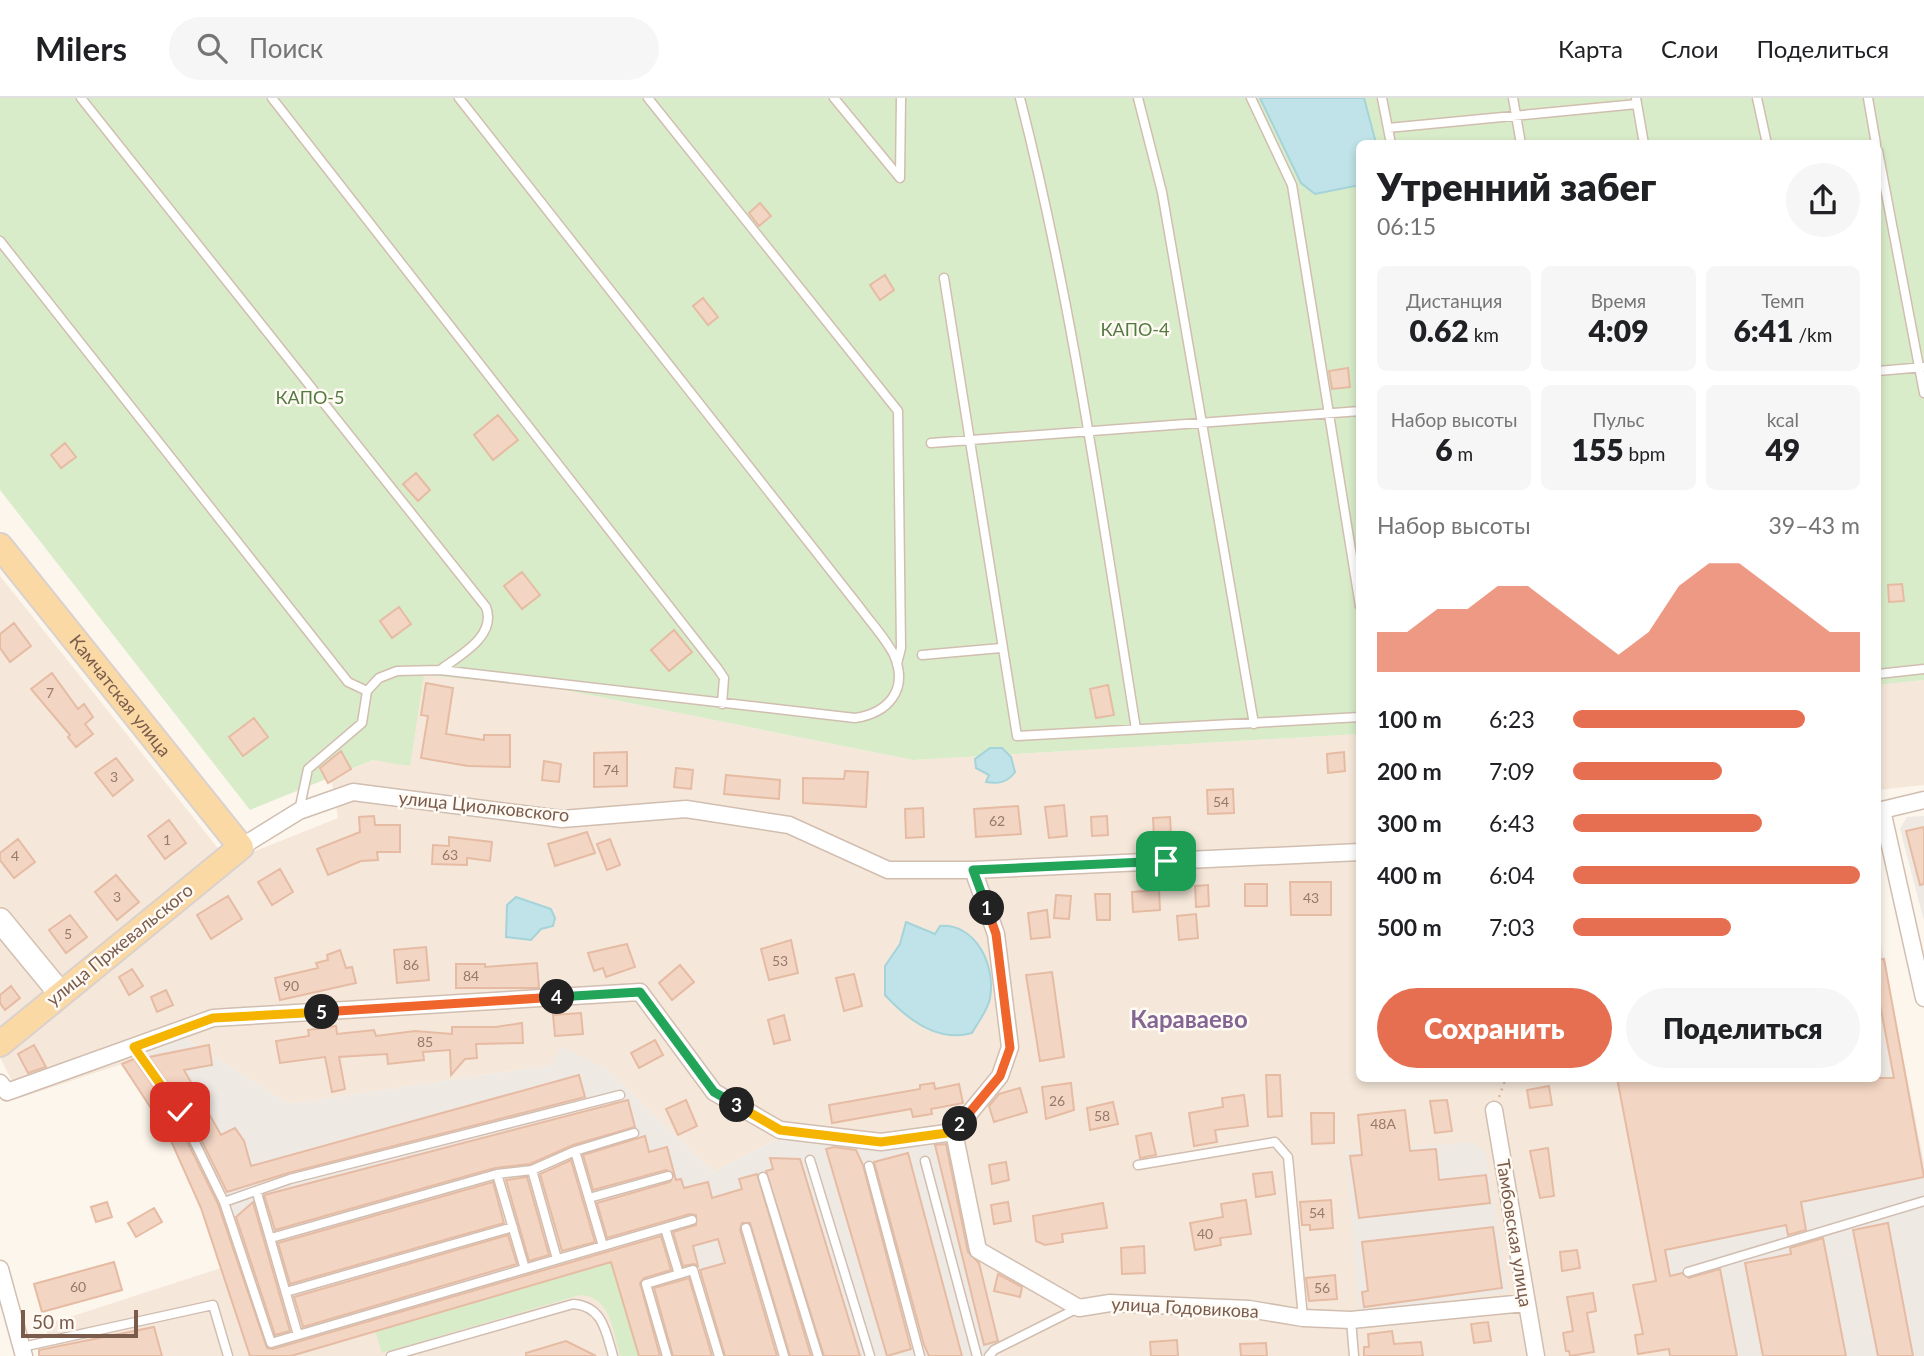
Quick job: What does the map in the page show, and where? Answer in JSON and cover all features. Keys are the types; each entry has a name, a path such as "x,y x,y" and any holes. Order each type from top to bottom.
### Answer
{"main road":[{"name":"Камчатская улица","path":"0,546 241,848"},
{"name":"улица Пржевальского","path":"0,1044 241,848"},
{"path":"0,920 60,993"}],"street":[{"name":"улица Циолковского","path":"241,848 299,811 353,792 562,819 686,809 789,825 888,870 973,870 1356,852"},
{"path":"1881,810 1924,800"},
{"path":"1881,814 1924,998"},
{"path":"0,1083 7,1092 213,1018 640,992 714,1092 780,1130 881,1142 954,1132 1000,1076 1010,1048 996,934 973,870"},
{"name":"Тамбовская улица","path":"1494,1110 1536,1356"},
{"path":"954,1132 978,1251 1079,1308"},
{"path":"1,1278 23,1352"},
{"name":"улица Годовикова","path":"1079,1308 1111,1303 1249,1309 1303,1318 1351,1320 1525,1303"}],"lane":[{"path":"81,98 486,607 490,618 486,630 470,648 440,670"},
{"path":"272,98 718,669 725,690 722,704"},
{"path":"459,98 816,549 892,652 897,664"},
{"path":"299,811 308,769 362,723 367,691 379,678 397,671 440,670 855,718 875,715 889,705 895,691 901,648 898,411 648,98"},
{"path":"834,98 900,178 901,98"},
{"path":"1020,98 1046,202 1088,431 1136,729"},
{"path":"1138,98 1162,192 1254,724"},
{"path":"1251,98 1292,185 1356,582"},
{"path":"1382,98 1390,140"},
{"path":"1513,98 1520,140"},
{"path":"1757,98 1766,140"},
{"path":"1868,98 1875,140"},
{"path":"1388,128 1637,101 1643,140"},
{"path":"1881,166 1924,393"},
{"path":"0,241 348,682 367,691"},
{"path":"944,278 1017,736 1356,718"},
{"path":"1881,371 1921,367"},
{"path":"932,443 1356,411"},
{"path":"922,655 1002,648"},
{"path":"1881,674 1924,669"},
{"path":"134,1047 180,1112 224,1202 271,1343 692,1220"},
{"path":"224,1202 290,1180 620,1095"},
{"path":"271,1238 497,1174 532,1170 575,1151 634,1133"},
{"path":"1138,1165 1275,1142 1288,1157 1303,1318"},
{"path":"575,1151 603,1246"},
{"path":"810,1160 870,1356"},
{"path":"925,1161 977,1356"},
{"path":"869,1166 920,1356"},
{"path":"532,1170 557,1259"},
{"path":"497,1174 525,1269"},
{"path":"589,1198 668,1176"},
{"path":"763,1177 818,1356"},
{"path":"257,1193 298,1335"},
{"path":"1688,1272 1924,1201"},
{"path":"286,1292 513,1227"},
{"path":"665,1228 679,1274"},
{"path":"746,1228 784,1356"},
{"path":"667,1356 646,1284 693,1270 719,1356"},
{"path":"391,1356 573,1304 587,1307 599,1315 613,1356"},
{"path":"23,1352 213,1305 228,1356"},
{"path":"989,1356 994,1350 1079,1308"},
{"path":"1351,1320 1354,1356"}],"path":[{"path":"1494,1110 1504,1082"}],"shaded area":[{"path":"0,576 221,852 0,1028"},
{"path":"424,675 555,688 913,760 1356,734 1356,1082 1618,1082 1670,1356 983,1356 999,1342 883,1148 778,1139 713,1172 604,1067 551,1065 289,1104 184,1038 122,1064 20,1098 0,1057 243,856 338,818 331,778 373,760"},
{"path":"1924,680 1924,785 1881,790 1881,685"},
{"path":"1924,816 1924,921 1900,829 1907,817"},
{"path":"1881,944 1924,1163 1924,1356 1670,1356 1618,1082 1881,1082"},
{"path":"184,1038 289,1104 551,1065 561,1047 604,1067 713,1172 778,1139 883,1148 947,1135 1000,1342 983,1356 639,1356 611,1262 291,1356 251,1356 201,1209 168,1134 122,1064"},
{"path":"1476,1142 1477,1149 1485,1149 1508,1292 1359,1312 1346,1151"},
{"path":"611,1262 639,1356 291,1356"},
{"path":"221,1268 251,1356 53,1356 45,1325"}],"green space":[{"name":"КАПО-5","path":"0,98 1924,98 1924,680 1881,685 1881,140 1356,140 1356,734 913,760 555,688 424,675 410,766 373,760 250,810 0,490"},
{"path":"611,1262 639,1356 620,1356 604,1308 590,1297 580,1295 382,1353 375,1331"}],"water":[{"path":"1260,98 1364,98 1375,140 1356,140 1356,186 1315,194 1301,183"},
{"path":"990,748 1002,748 1011,757 1015,772 1005,781 986,782 989,775 976,768 975,759"},
{"path":"516,897 551,909 555,918 553,926 541,929 531,940 506,937 507,905"},
{"path":"906,922 935,934 940,926 953,927 964,931 981,949 990,973 990,998 972,1033 947,1035 935,1032 913,1020 885,995 885,966 900,944"}],"building":[{"path":"760,203 771,216 759,226 749,213"},
{"path":"885,275 894,290 880,300 870,285"},
{"path":"703,298 718,317 708,325 693,306"},
{"path":"1348,368 1350,387 1332,389 1329,371"},
{"path":"498,415 518,440 493,460 474,435"},
{"path":"65,443 76,457 61,468 51,455"},
{"path":"416,473 430,490 418,501 403,484"},
{"path":"522,572 540,595 522,609 504,586"},
{"path":"1902,584 1904,601 1889,602 1888,585"},
{"path":"399,607 411,624 392,638 380,621"},
{"path":"14,623 31,646 10,662 0,648 0,634"},
{"path":"674,630 692,652 669,671 651,650"},
{"path":"52,673 78,709 84,704 93,717 85,724 93,734 76,747 68,737 70,735 31,689"},
{"path":"426,683 453,688 446,734 484,740 484,735 510,735 510,767 468,766 421,758 428,716 421,715"},
{"path":"1108,685 1114,715 1096,718 1090,689"},
{"path":"254,718 268,737 243,756 229,737"},
{"path":"341,751 351,769 328,783 320,768"},
{"path":"627,752 627,786 594,787 594,753"},
{"path":"1344,752 1345,771 1328,773 1327,754"},
{"path":"116,758 133,780 113,796 95,773"},
{"path":"544,761 561,764 559,782 542,780"},
{"path":"676,768 693,770 691,789 674,787"},
{"path":"845,771 868,772 866,807 803,803 803,778 844,779"},
{"path":"726,775 780,780 779,799 724,794"},
{"path":"1233,789 1234,813 1208,814 1207,790"},
{"path":"1064,805 1067,836 1049,838 1045,807"},
{"path":"1018,806 1021,834 976,837 974,809"},
{"path":"923,808 924,837 906,838 905,809"},
{"path":"374,816 375,825 400,825 400,852 377,852 378,860 361,861 328,875 317,849 360,832 359,817"},
{"path":"1107,816 1108,835 1092,836 1091,817"},
{"path":"1170,817 1171,836 1154,837 1153,818"},
{"path":"169,820 186,843 165,859 148,836"},
{"path":"1924,827 1924,884 1920,885 1906,831"},
{"path":"587,832 595,853 555,866 548,844"},
{"path":"449,837 492,842 490,861 467,858 467,865 432,864 433,845 449,846"},
{"path":"18,839 35,862 14,878 0,860 0,853"},
{"path":"610,839 620,865 607,870 597,844"},
{"path":"280,869 293,892 272,905 258,882"},
{"path":"116,875 139,902 117,920 95,892"},
{"path":"1290,882 1331,882 1331,915 1291,915"},
{"path":"1245,884 1267,884 1267,906 1245,906"},
{"path":"1208,885 1209,906 1196,907 1195,886"},
{"path":"1159,890 1160,910 1133,912 1132,892"},
{"path":"1095,894 1110,894 1110,920 1097,920"},
{"path":"1056,895 1071,896 1069,919 1054,918"},
{"path":"228,896 242,919 211,939 197,915"},
{"path":"1047,910 1050,937 1031,939 1028,913"},
{"path":"1196,914 1198,938 1179,940 1177,916"},
{"path":"70,915 87,937 66,953 49,930"},
{"path":"791,940 798,973 769,980 761,949"},
{"path":"627,944 635,967 606,977 603,968 594,971 588,953"},
{"path":"426,947 429,980 397,983 394,950"},
{"path":"340,950 346,968 352,967 356,983 280,1000 275,978 318,968 316,963 328,960 327,955"},
{"path":"1884,959 1924,1177 1801,1202 1806,1230 1788,1235 1786,1225 1665,1250 1670,1276 1682,1273 1689,1278 1720,1269 1737,1356 1670,1356 1669,1349 1638,1354 1635,1335 1643,1334 1633,1285 1656,1281 1618,1082 1881,1082 1881,1078 1894,1078 1881,1010 1881,960"},
{"path":"537,963 539,988 456,988 456,964 485,964 485,967"},
{"path":"680,965 694,982 672,1000 659,983"},
{"path":"132,969 143,986 129,995 119,977"},
{"path":"1052,972 1064,1057 1040,1061 1026,975"},
{"path":"854,974 862,1006 844,1011 836,978"},
{"path":"11,986 20,998 5,1010 0,1003 0,995"},
{"path":"166,990 173,1005 157,1012 151,997"},
{"path":"581,1013 583,1034 555,1036 553,1015"},
{"path":"784,1015 790,1040 774,1044 768,1020"},
{"path":"522,1023 523,1043 476,1044 477,1058 465,1059 451,1075 450,1050 423,1052 424,1060 388,1064 387,1054 339,1057 345,1089 332,1092 325,1057 280,1063 276,1041 309,1036 308,1030 336,1026 337,1034 374,1030 376,1036 415,1031 452,1034 452,1027 496,1027"},
{"path":"655,1040 663,1055 639,1068 631,1053"},
{"path":"34,1045 46,1067 28,1073 18,1054"},
{"path":"209,1045 212,1065 184,1070 221,1135 235,1128 244,1141 251,1166 579,1075 585,1097 288,1173 227,1192 186,1109 149,1057"},
{"path":"134,1059 174,1115 218,1204 267,1348 273,1349 661,1236 671,1270 644,1278 640,1283 660,1356 639,1356 611,1262 291,1356 250,1356 201,1208 168,1134 122,1064"},
{"path":"1266,1075 1280,1075 1282,1116 1268,1117"},
{"path":"934,1083 935,1089 959,1084 963,1103 931,1109 932,1114 913,1117 911,1109 832,1123 829,1105 920,1089 920,1085"},
{"path":"1071,1083 1074,1110 1046,1119 1042,1087"},
{"path":"1549,1086 1552,1105 1530,1108 1527,1090"},
{"path":"1020,1088 1027,1112 994,1122 989,1106 999,1094"},
{"path":"1244,1095 1248,1126 1215,1130 1217,1142 1194,1146 1189,1113 1223,1107 1222,1098"},
{"path":"628,1100 635,1127 573,1145 530,1164 495,1168 275,1230 264,1195"},
{"path":"686,1100 697,1126 678,1135 666,1109"},
{"path":"1447,1100 1452,1131 1435,1133 1430,1101"},
{"path":"1113,1102 1118,1124 1090,1130 1087,1108"},
{"path":"1405,1110 1410,1151 1436,1149 1439,1180 1486,1175 1490,1203 1359,1218 1350,1156 1362,1155 1358,1115"},
{"path":"1311,1113 1334,1113 1334,1143 1312,1144"},
{"path":"1151,1133 1156,1155 1140,1158 1136,1136"},
{"path":"645,1136 649,1152 667,1147 676,1180 681,1179 684,1188 708,1182 712,1198 742,1189 739,1179 757,1174 811,1356 790,1356 750,1223 742,1223 740,1230 777,1356 725,1356 700,1270 725,1263 718,1239 693,1246 698,1266 683,1266 673,1232 696,1225 696,1215 690,1214 607,1238 597,1203 670,1182 674,1174 666,1170 593,1190 583,1155"},
{"path":"946,1144 968,1252 979,1263 998,1341 984,1345 935,1145"},
{"path":"834,1147 856,1150 863,1165 911,1349 887,1356 826,1149"},
{"path":"1548,1148 1554,1196 1540,1198 1530,1151"},
{"path":"908,1153 962,1356 929,1356 924,1345 874,1162"},
{"path":"770,1158 800,1159 860,1356 824,1356 766,1171 773,1169"},
{"path":"571,1160 595,1242 562,1251 540,1174"},
{"path":"1006,1162 1009,1180 992,1184 989,1165"},
{"path":"1272,1172 1275,1194 1256,1197 1253,1174"},
{"path":"527,1177 549,1255 529,1261 506,1180"},
{"path":"493,1182 504,1223 290,1284 278,1243"},
{"path":"1246,1200 1251,1234 1220,1238 1221,1245 1195,1250 1190,1223 1223,1217 1221,1204"},
{"path":"1331,1200 1333,1228 1310,1230 1310,1225 1302,1225 1300,1202"},
{"path":"107,1202 112,1217 96,1222 91,1207"},
{"path":"253,1202 290,1331 275,1335 236,1217"},
{"path":"1008,1202 1011,1221 994,1224 991,1205"},
{"path":"1103,1203 1107,1228 1062,1234 1063,1242 1045,1245 1036,1241 1033,1216"},
{"path":"154,1208 162,1222 136,1237 128,1223"},
{"path":"1888,1223 1913,1356 1878,1356 1853,1230"},
{"path":"1493,1227 1502,1288 1364,1307 1362,1292 1368,1291 1362,1242"},
{"path":"508,1235 517,1264 303,1327 294,1297"},
{"path":"1823,1238 1846,1356 1763,1356 1745,1263 1791,1254 1790,1248"},
{"path":"1144,1246 1145,1273 1122,1274 1121,1248"},
{"path":"1577,1250 1580,1268 1562,1271 1560,1252"},
{"path":"114,1262 122,1290 42,1312 34,1284"},
{"path":"998,1274 1022,1287 1020,1297 994,1291"},
{"path":"1335,1275 1337,1299 1309,1301 1306,1278"},
{"path":"689,1278 712,1356 673,1356 654,1288"},
{"path":"1593,1293 1596,1311 1587,1313 1594,1352 1570,1356 1569,1351 1566,1351 1563,1333 1573,1331 1567,1297"},
{"path":"1488,1322 1491,1341 1474,1343 1471,1324"},
{"path":"154,1327 162,1356 39,1356 39,1350"},
{"path":"1392,1331 1394,1344 1421,1342 1423,1356 1364,1356 1364,1347 1369,1347 1368,1334"},
{"path":"1177,1340 1178,1356 1151,1356 1150,1342"},
{"path":"566,1341 596,1356 526,1356 526,1353"},
{"path":"1266,1343 1267,1356 1241,1356 1240,1344"}],"district":[{"name":"Караваево","path":"1189,1020"}],"route":[{"path":"180,1112 134,1047 213,1018 640,992 714,1092 780,1130 881,1142 954,1132 1000,1076 1010,1048 996,934 973,870 1166,861"}],"park label":[{"name":"КАПО-4","path":"1135,330"}]}
